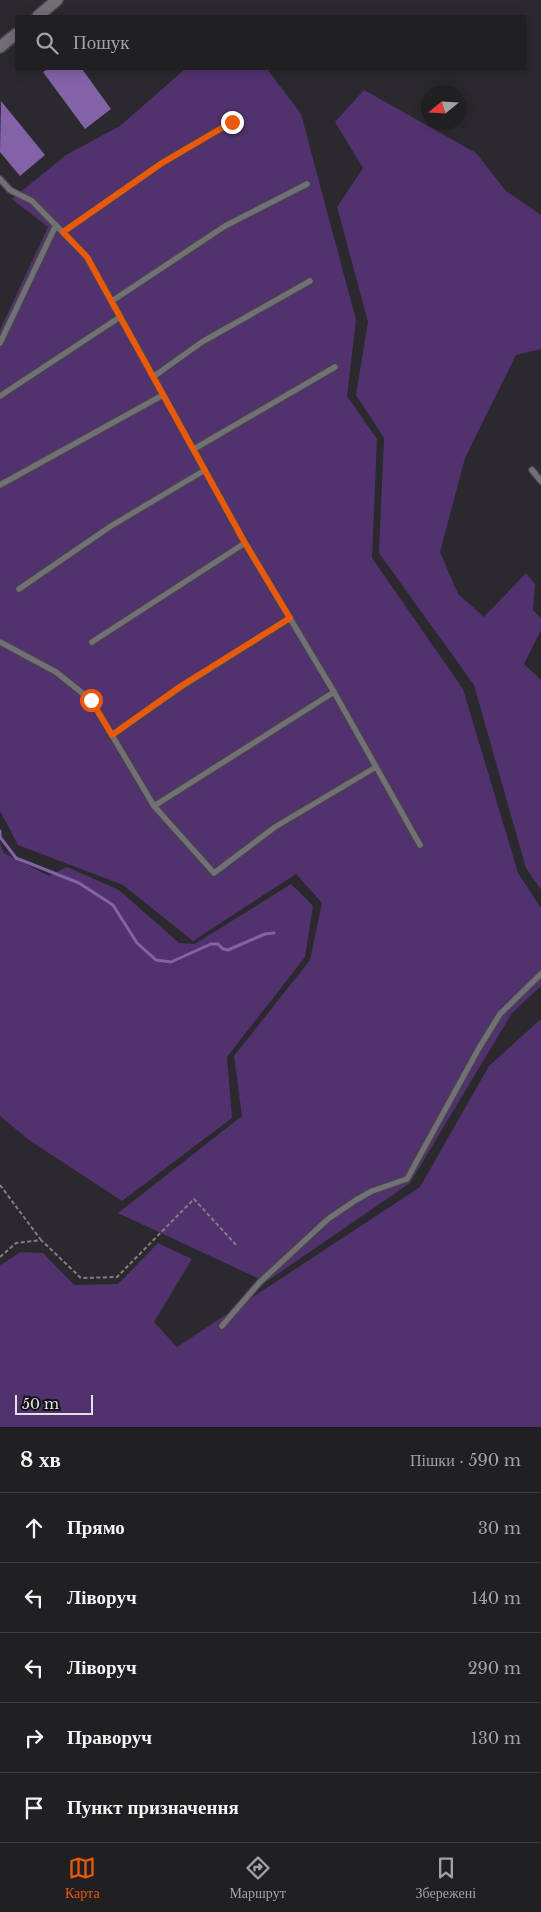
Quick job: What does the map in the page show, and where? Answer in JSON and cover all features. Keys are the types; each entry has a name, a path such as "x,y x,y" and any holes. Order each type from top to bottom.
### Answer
{"street":[{"path":"39,15 56,0"},
{"path":"0,47 15,35"}],"lane":[{"path":"63,232 162,163 232,122"},
{"path":"0,179 10,190 32,201 87,257 245,543 334,692 420,844"},
{"path":"112,302 225,226 307,184"},
{"path":"0,343 56,225"},
{"path":"152,377 202,342 310,281"},
{"path":"0,396 120,317"},
{"path":"194,449 335,367"},
{"path":"0,485 163,395"},
{"path":"19,588 111,526 205,470"},
{"path":"532,470 541,480"},
{"path":"92,642 245,543"},
{"path":"112,735 181,686 290,618"},
{"path":"0,642 56,672 91,700 154,806 214,874 275,827 376,767"},
{"path":"154,806 334,692"},
{"path":"222,1326 260,1282 328,1219 372,1191 407,1179 479,1048 500,1014 541,974"}],"path":[{"path":"0,1185 41,1240 81,1278 117,1276 194,1199 237,1246"},
{"path":"0,1257 16,1243 41,1240"}],"shaded area":[{"path":"46,70 83,70 111,109 85,129 43,72"},
{"path":"184,70 268,70 301,114 356,320 347,396 377,439 372,558 463,689 518,873 541,908 541,986 512,1013 410,1183 266,1282 118,1213 242,1116 234,1056 310,960 322,903 296,874 193,941 123,885 18,845 0,811 0,330 48,227 12,199 66,155 120,126"},
{"path":"364,90 421,122 421,130 435,130 476,153 506,191 541,215 541,349 516,355 465,458 440,552 458,594 484,617 526,573 535,584 533,610 541,618 541,630 524,664 541,680 541,890 526,868 474,685 379,553 384,438 356,395 368,322 337,207 363,168 335,122"},
{"path":"1,101 45,155 20,176 0,152"},
{"path":"0,843 4,853 49,876 67,867 119,890 179,943 195,944 291,884 313,906 305,957 227,1057 232,1118 122,1201 29,1140 0,1116"},
{"path":"541,1019 541,1427 0,1427 0,1265 21,1252 43,1253 74,1285 118,1284 158,1243 192,1259 154,1322 177,1347 420,1187 489,1066"}],"waterway":[{"path":"0,831 0,837 16,858 79,883 113,905 137,943 156,960 171,962 211,944 218,944 223,949 228,950 265,934 274,933"}],"route":[{"path":"91,700 112,735 181,686 290,618 245,543 87,257 63,232 162,163 232,122"}]}
